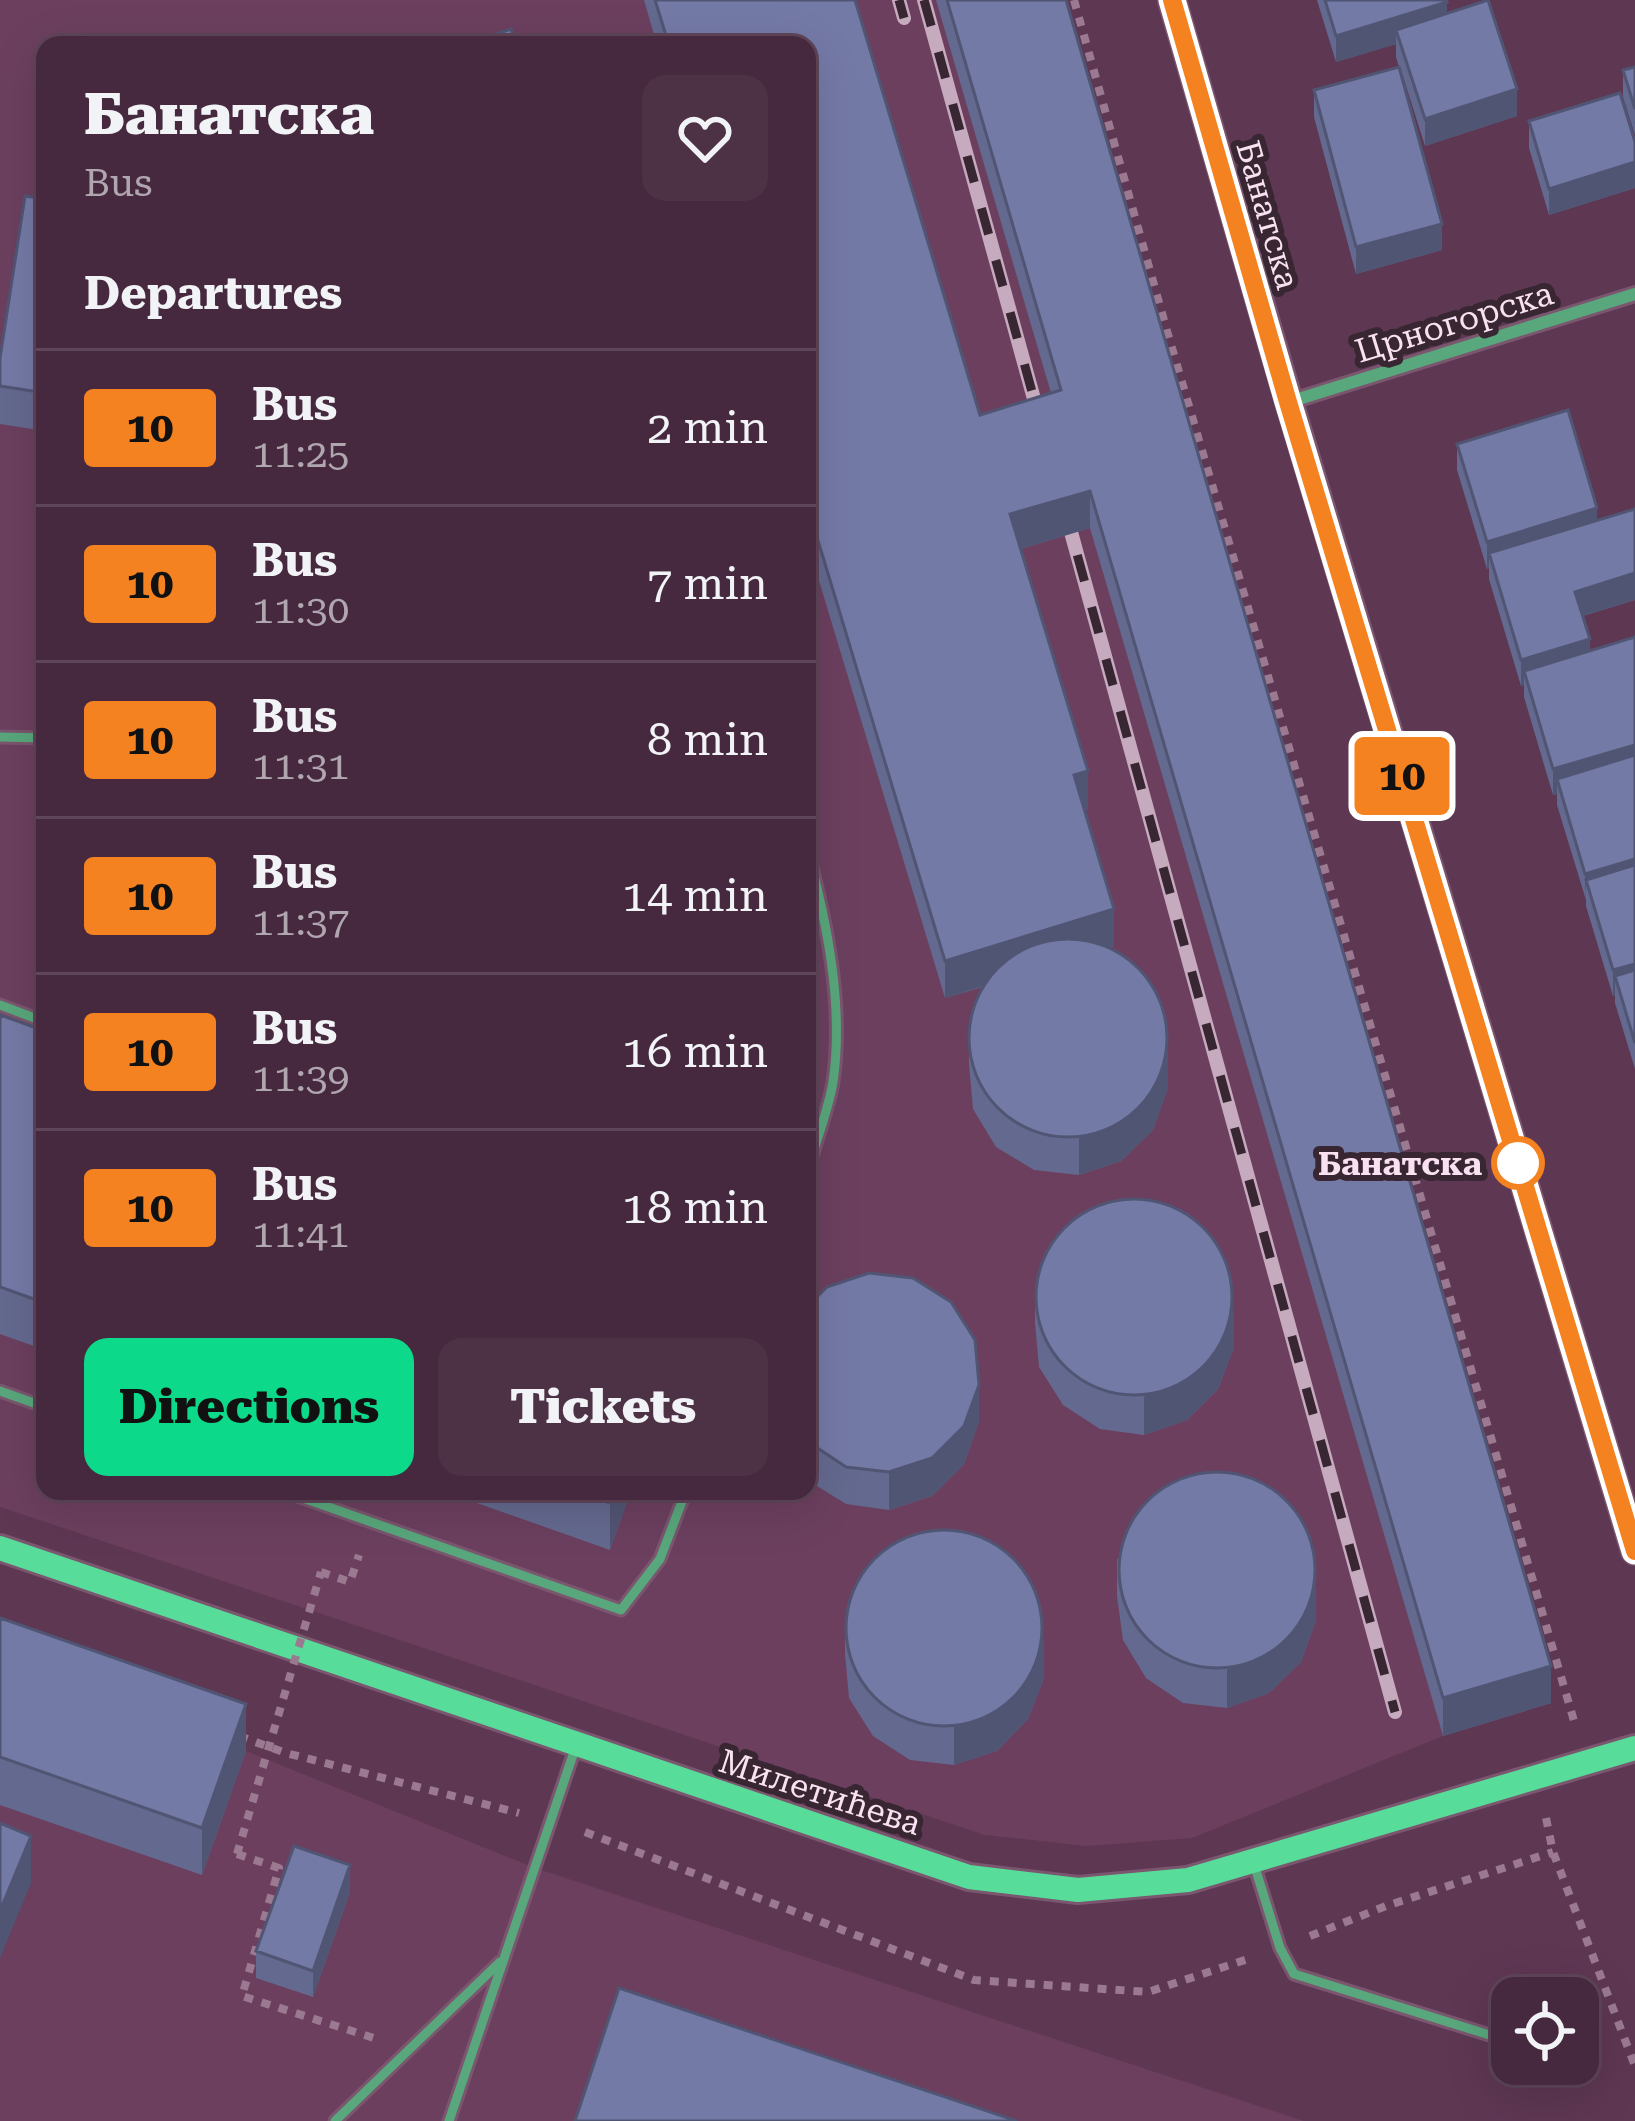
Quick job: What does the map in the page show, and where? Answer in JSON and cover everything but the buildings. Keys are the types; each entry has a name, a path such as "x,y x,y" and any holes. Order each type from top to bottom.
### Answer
{"main road":[{"name":"Банатска","path":"1172,0 1288,402 1635,1551"},
{"name":"Милетићева","path":"0,1548 969,1877 1078,1890 1188,1880 1635,1748"}],"street":[{"name":"Црногорска","path":"1288,402 1635,294"}],"lane":[{"path":"0,737 36,739"},
{"path":"816,881 834,998 833,1082 816,1142"},
{"path":"0,1006 36,1019"},
{"path":"0,1391 36,1404"},
{"path":"309,1500 621,1610 660,1559 683,1500"},
{"path":"449,2121 576,1746"},
{"path":"1253,1861 1280,1948 1294,1973 1491,2035"},
{"path":"335,2121 504,1959"}],"path":[{"path":"1074,0 1173,354 1576,1726 1538,1774 1552,1852 1635,2066"},
{"path":"350,1582 321,1572 237,1854 279,1868 242,1996 409,2050"}],"shaded area":[{"path":"0,0 1055,0 1551,1703 1443,1736 1192,1838 1087,1846 985,1835 0,1507"},
{"path":"0,1665 246,1751 535,1868 1304,2121 0,2121"}],"railway":[{"path":"899,0 904,18"},
{"path":"924,0 1042,428"},
{"path":"1063,503 1395,1712"}],"bus line":[{"name":"10","path":"1172,0 1288,402 1635,1551"}],"place":[{"name":"Банатска","path":"1518,1163"}]}
